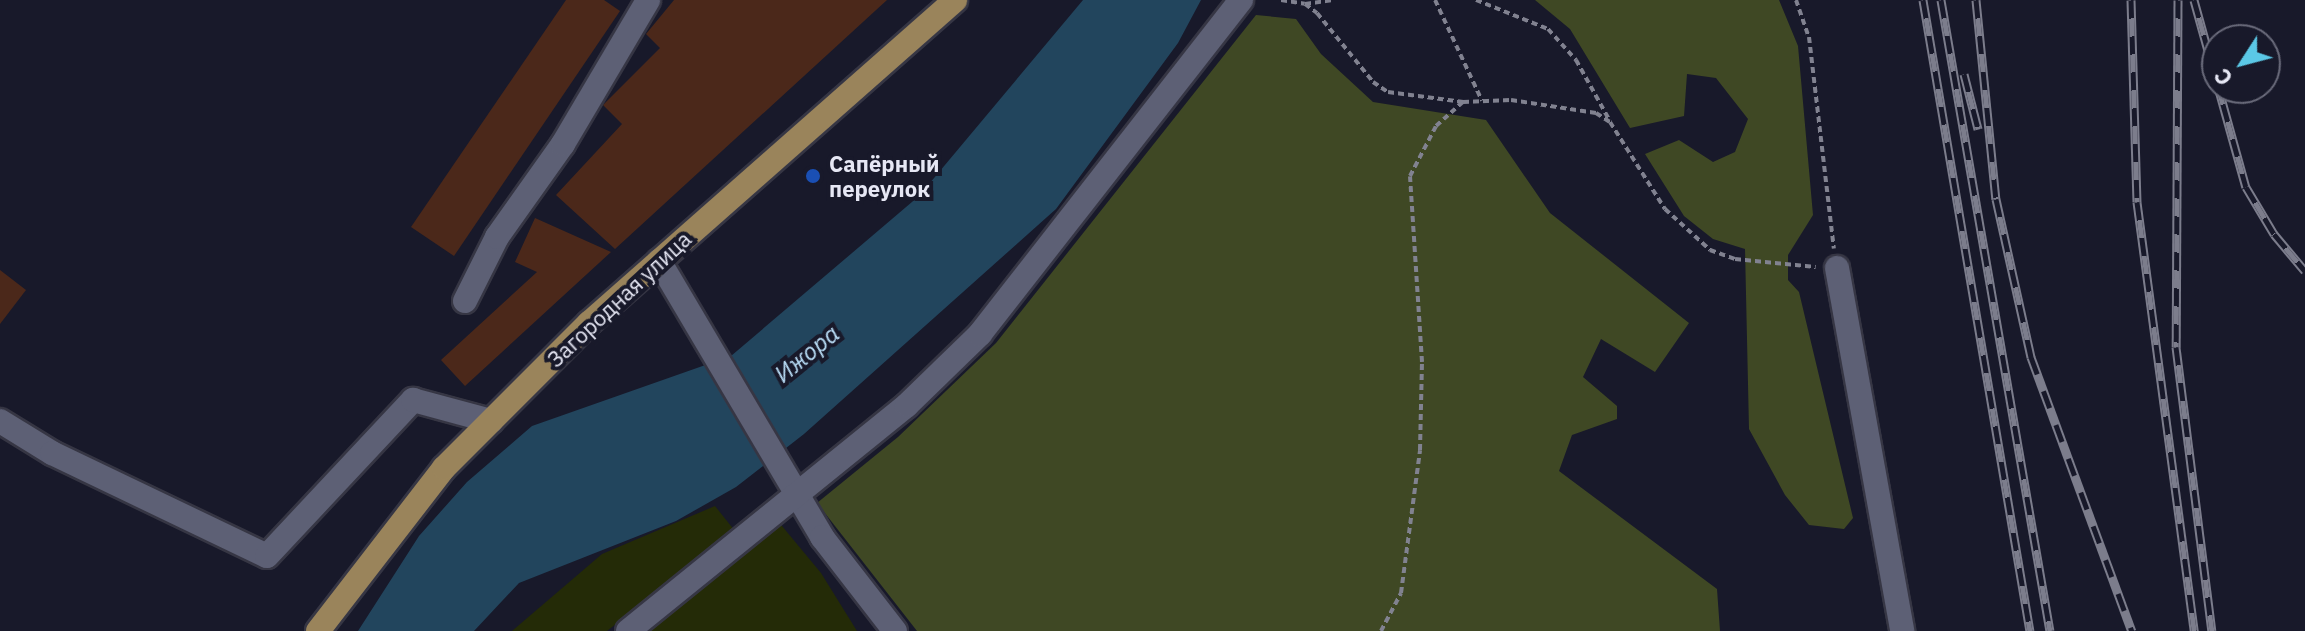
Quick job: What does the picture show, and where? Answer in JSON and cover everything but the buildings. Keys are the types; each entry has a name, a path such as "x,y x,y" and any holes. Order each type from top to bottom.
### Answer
{"main road":[{"name":"Загородная улица","path":"318,631 444,468 491,421 659,261 955,0"}],"street":[{"path":"465,301 497,237 563,144 648,0"},
{"path":"628,631 907,405 980,334 1038,266 1241,0"},
{"path":"659,261 822,537 895,631"},
{"path":"1837,268 1902,631"},
{"path":"0,421 52,453 267,556 413,400 491,421"}],"path":[{"path":"1281,0 1305,4 1333,0"},
{"path":"1435,0 1482,101"},
{"path":"1476,0 1548,29 1576,60 1610,122 1665,209 1710,250 1735,259 1837,268 1809,37 1796,0"},
{"path":"1305,4 1373,82 1388,92 1463,102 1482,101 1596,113 1610,122"},
{"path":"1381,631 1401,593 1420,450 1422,362 1410,176 1436,126 1463,102"}],"green space":[{"path":"1535,0 1779,0 1798,46 1813,215 1788,255 1788,280 1799,292 1853,518 1844,529 1809,525 1785,495 1749,429 1745,249 1713,239 1684,216 1645,154 1679,140 1713,162 1735,152 1748,119 1716,78 1687,74 1684,116 1630,128 1570,29"},
{"path":"1256,15 1296,19 1321,54 1373,102 1486,120 1550,213 1689,323 1655,372 1601,339 1583,377 1617,406 1617,419 1572,435 1559,471 1717,589 1720,631 917,631 817,503 898,437 996,343"},
{"path":"715,506 735,531 607,631 512,631 602,554"},
{"path":"777,520 821,573 857,631 632,631"}],"water":[{"name":"Ижора","path":"1083,0 1201,0 1178,43 1056,209 804,434 736,487 676,521 519,583 474,631 358,631 419,536 467,482 532,426 731,356 919,196"}],"railway":[{"path":"1923,0 2030,631"},
{"path":"1941,0 2050,631"},
{"path":"1976,0 1996,199 2031,357 2132,631"},
{"path":"2131,0 2137,202 2194,631"},
{"path":"2178,0 2176,347 2212,631"},
{"path":"2194,0 2246,187 2274,234 2305,271"},
{"path":"1964,74 1978,129"}],"place":[{"name":"Сапёрный переулок","path":"813,176"}]}
